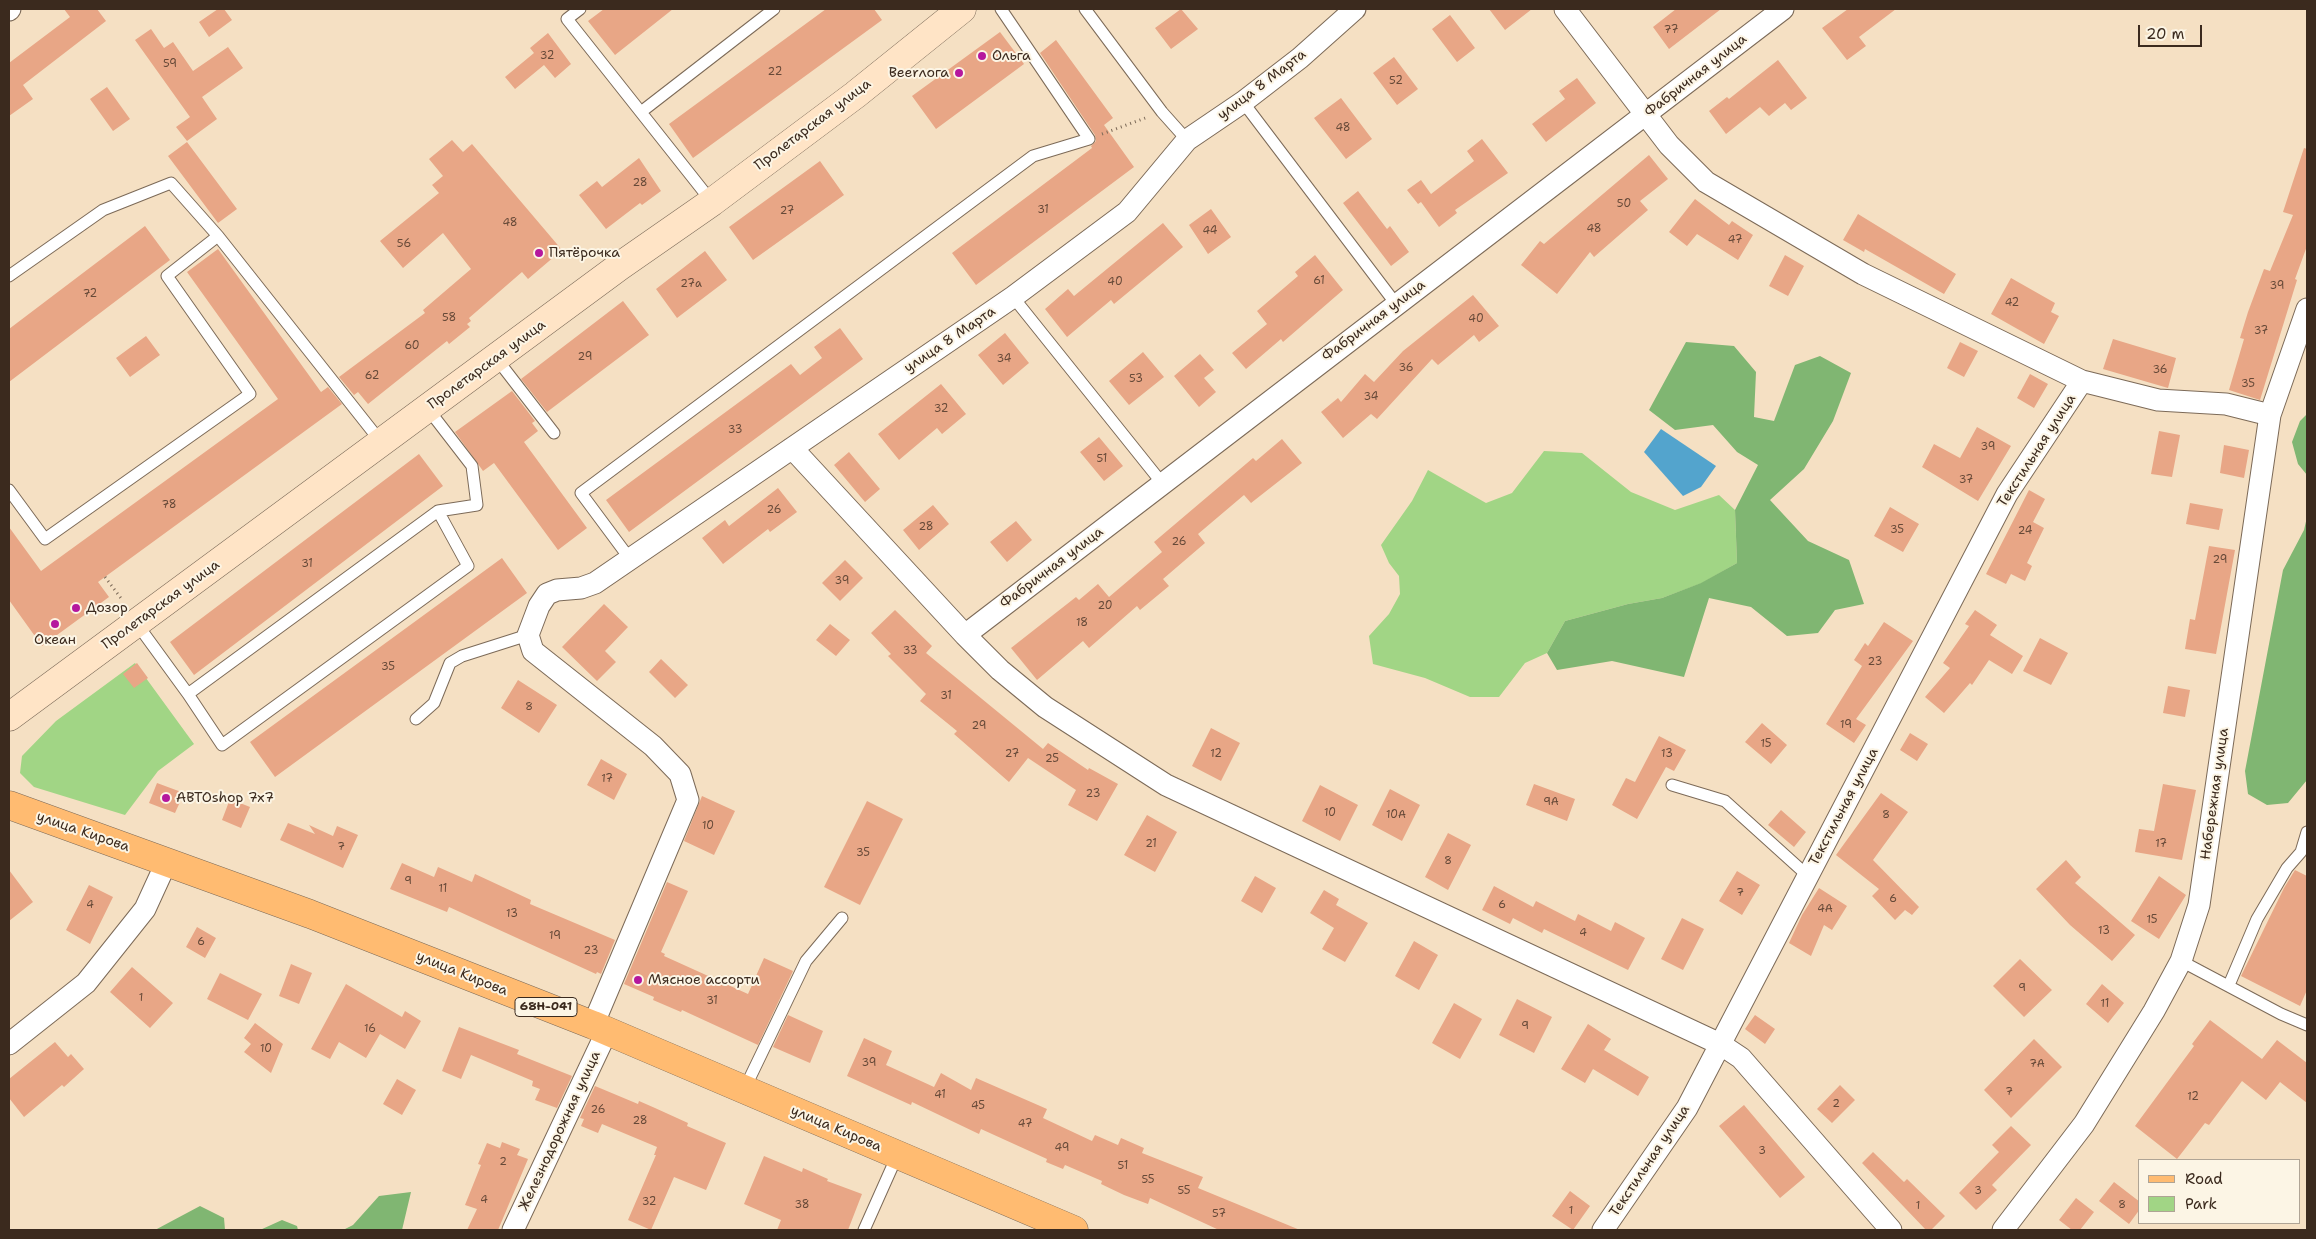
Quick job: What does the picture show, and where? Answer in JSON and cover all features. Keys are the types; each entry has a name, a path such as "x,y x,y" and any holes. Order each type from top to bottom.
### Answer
{"main road":[{"name":"улица Кирова","path":"9,806 310,914 600,1028 1074,1230"}],"street":[{"name":"Пролетарская улица","path":"9,717 130,612 382,443 620,266 712,202 855,95 962,9"},
{"name":"улица 8 Марта","path":"528,635 539,606 548,594 557,590 581,588 595,583 1013,298 1127,212 1187,140 1244,102 1300,58 1355,9"},
{"path":"1565,9 1669,145 1706,182 1863,274 2082,381 2158,400 2226,404 2270,416"},
{"name":"Фабричная улица","path":"965,634 1783,9"},
{"name":"Набережная улица","path":"2003,1230 2084,1124 2154,1011 2181,961 2199,904 2270,416 2307,309"},
{"name":"Текстильная улица","path":"1603,1230 1687,1108 2007,494 2082,381"},
{"path":"792,448 1000,670 1045,707 1166,785 1720,1044 1741,1058 1891,1230"},
{"name":"Железнодорожная улица","path":"513,1230 600,1028 688,800 680,774 653,746 533,651 528,635"},
{"path":"9,1044 86,983 145,909 166,861"}],"lane":[{"path":"580,9 568,19 712,202"},
{"path":"641,112 774,9"},
{"path":"630,559 581,493 1033,156 1089,139 1001,9"},
{"path":"1085,9 1162,112 1187,140"},
{"path":"1244,102 1396,304"},
{"path":"9,276 102,210 172,183 218,236 382,443"},
{"path":"9,490 45,539 250,394 167,276 218,236"},
{"path":"1013,298 1162,483"},
{"path":"496,358 554,433"},
{"path":"188,694 438,511 477,505 472,466 428,409"},
{"path":"130,612 222,744 468,566 438,511"},
{"path":"416,720 434,703 450,663 462,656 528,635"},
{"path":"1672,785 1725,801 1808,876"},
{"path":"2229,985 2256,920 2287,868 2301,852 2307,832"},
{"path":"744,1090 806,961 842,918"},
{"path":"2181,961 2282,1014 2307,1023"},
{"path":"864,1230 897,1156"}],"path":[{"path":"1089,139 1162,112"},
{"path":"105,577 130,612"}],"green space":[{"path":"1686,342 1734,346 1756,372 1754,417 1774,421 1795,365 1820,356 1851,373 1833,421 1804,469 1770,500 1808,541 1849,560 1864,604 1835,610 1818,633 1787,636 1751,607 1709,598 1684,677 1612,661 1557,670 1547,653 1565,621 1628,604 1662,598 1701,583 1737,563 1735,510 1758,465 1737,452 1713,425 1675,430 1649,410"},
{"path":"2307,414 2307,475 2298,464 2292,442 2300,421"},
{"path":"1544,451 1582,453 1631,492 1675,510 1719,495 1735,510 1737,563 1702,583 1662,598 1628,604 1565,621 1547,653 1525,663 1499,697 1470,697 1425,678 1373,664 1369,636 1389,614 1400,594 1399,576 1389,563 1381,545 1412,501 1428,470 1486,503 1512,493"},
{"path":"2307,517 2307,780 2288,803 2267,805 2248,794 2245,771 2283,570 2304,530"},
{"path":"135,663 194,744 158,771 125,815 34,787 20,773 22,756 56,721"},
{"path":"411,1192 402,1230 343,1230 353,1225 379,1196"},
{"path":"200,1206 224,1218 225,1230 155,1230"},
{"path":"282,1220 297,1226 298,1230 260,1230"}],"water":[{"path":"1661,429 1716,466 1701,487 1683,496 1644,452"}],"building":[{"path":"64,9 97,9 106,21 23,85 33,99 9,116 9,63 70,17"},
{"path":"218,9 224,9 232,20 209,37 199,22"},
{"path":"604,9 673,9 615,55 588,21"},
{"path":"826,9 874,9 882,20 693,158 669,124"},
{"path":"1181,9 1198,29 1171,49 1155,28"},
{"path":"1489,9 1532,9 1505,30"},
{"path":"1676,9 1721,9 1669,49 1653,27"},
{"path":"1848,9 1896,9 1859,37 1866,46 1847,60 1822,28"},
{"path":"1450,15 1475,48 1457,62 1432,29"},
{"path":"151,29 164,48 173,42 193,71 228,47 243,68 202,97 217,119 187,141 176,127 190,117 135,40"},
{"path":"1000,32 1024,64 936,129 912,96"},
{"path":"548,33 571,64 555,78 544,65 515,89 505,77 534,53 530,48"},
{"path":"1056,40 1113,118 1104,125 1134,167 976,285 952,253 1092,148 1091,146 1096,141 1095,135 1040,53"},
{"path":"1394,57 1418,89 1397,105 1373,73"},
{"path":"1778,60 1807,98 1791,110 1785,103 1769,116 1760,107 1726,134 1709,111 1727,97 1729,99"},
{"path":"1577,78 1596,103 1546,142 1532,124 1565,99 1559,91"},
{"path":"107,87 130,119 113,131 90,99"},
{"path":"1341,98 1372,139 1346,159 1314,118"},
{"path":"1482,139 1508,173 1455,210 1457,213 1439,227 1421,202 1418,204 1407,190 1421,180 1431,194 1474,161 1467,151"},
{"path":"452,140 463,152 472,144 562,250 528,279 522,272 469,318 471,321 467,324 470,327 449,344 447,341 368,404 358,392 354,395 339,377 425,313 423,310 471,269 443,233 403,268 380,241 439,193 432,185 443,176 429,159"},
{"path":"187,142 237,209 218,223 168,156"},
{"path":"2304,148 2307,149 2307,246 2295,279 2297,280 2260,400 2229,390 2244,339 2240,338 2248,312 2264,269 2270,271 2293,215 2283,212"},
{"path":"1649,155 1668,179 1640,201 1648,210 1594,257 1590,252 1557,294 1521,265 1540,241 1544,244"},
{"path":"639,158 661,191 642,205 640,203 606,229 579,195 597,181 602,187"},
{"path":"820,161 844,195 753,260 729,227"},
{"path":"1358,191 1387,229 1390,226 1409,252 1391,266 1343,203"},
{"path":"1695,199 1729,225 1732,221 1753,235 1738,260 1697,234 1687,246 1669,232"},
{"path":"1211,209 1231,237 1208,254 1189,225"},
{"path":"1858,214 1956,274 1944,294 1865,249 1864,252 1843,240"},
{"path":"1163,223 1183,247 1114,304 1111,300 1067,337 1045,309 1068,289 1074,296"},
{"path":"145,226 170,260 9,382 9,329"},
{"path":"218,249 321,392 328,387 342,404 98,582 109,597 42,646 9,600 9,527 41,571 278,399 187,272"},
{"path":"705,251 727,280 677,318 656,289"},
{"path":"1315,255 1343,290 1283,342 1281,339 1246,369 1232,353 1267,324 1257,311 1298,276 1295,272"},
{"path":"1785,255 1804,266 1788,296 1769,286"},
{"path":"2011,278 2055,303 2051,312 2059,316 2044,344 1991,314"},
{"path":"1473,295 1499,326 1479,342 1474,335 1438,365 1432,359 1377,419 1371,414 1343,438 1321,412 1338,398 1341,402 1365,374 1374,382 1403,351"},
{"path":"623,301 649,335 547,412 521,379"},
{"path":"840,328 863,359 629,532 606,500 791,364 800,375 822,358 814,347"},
{"path":"1005,333 1029,363 1003,385 978,355"},
{"path":"146,336 160,355 130,377 116,358"},
{"path":"2113,339 2176,358 2168,388 2103,369"},
{"path":"1960,342 1978,351 1964,377 1947,368"},
{"path":"1143,352 1164,377 1129,405 1109,381"},
{"path":"1200,354 1214,370 1204,378 1216,392 1199,407 1174,376"},
{"path":"2030,374 2048,384 2034,408 2017,398"},
{"path":"941,384 966,414 942,434 937,428 899,460 878,434"},
{"path":"512,391 535,421 532,423 538,431 524,442 587,528 558,550 494,463 483,471 455,432"},
{"path":"1977,427 2011,446 1978,501 1922,467 1934,444 1960,458"},
{"path":"2159,431 2180,435 2172,477 2151,474"},
{"path":"1099,437 1123,466 1104,481 1080,452"},
{"path":"1282,439 1302,463 1251,503 1244,495 1198,534 1205,543 1163,579 1169,586 1140,610 1137,606 1089,648 1083,641 1037,680 1011,648 1076,597 1079,600 1098,584 1109,597 1162,552 1154,542 1253,458 1256,461"},
{"path":"2224,445 2249,450 2244,478 2220,473"},
{"path":"849,452 880,489 865,502 834,465"},
{"path":"419,454 443,486 194,675 170,642"},
{"path":"778,488 797,512 770,532 768,529 723,564 702,538 725,520 729,526"},
{"path":"2029,490 2045,499 2033,522 2044,528 2027,563 2032,566 2025,581 2011,574 2006,584 1986,574"},
{"path":"2190,503 2223,509 2219,530 2186,524"},
{"path":"933,505 949,524 919,550 903,530"},
{"path":"1890,507 1919,524 1903,552 1874,536"},
{"path":"1016,521 1032,540 1007,562 990,542"},
{"path":"2209,546 2235,550 2216,654 2185,649 2190,619 2195,620"},
{"path":"502,558 527,593 275,777 250,742"},
{"path":"845,560 863,578 840,601 822,583"},
{"path":"604,604 628,627 605,651 616,662 597,681 562,647"},
{"path":"895,610 932,646 926,653 1043,749 1048,743 1088,770 1089,768 1118,784 1097,821 1068,805 1076,790 1028,758 1009,782 954,734 957,731 920,701 926,694 888,656 891,654 871,633"},
{"path":"1975,610 1997,625 1990,635 2023,656 2012,674 1989,660 1972,685 1970,683 1944,713 1925,697 1950,668 1943,663 1969,626 1965,624"},
{"path":"1884,622 1913,641 1856,719 1866,725 1854,743 1826,724 1862,666 1854,660 1865,643 1868,646"},
{"path":"830,624 850,640 836,656 816,640"},
{"path":"2040,638 2068,653 2051,685 2023,671"},
{"path":"661,659 688,685 675,698 649,672"},
{"path":"137,663 148,678 134,688 123,674"},
{"path":"518,680 557,705 539,733 501,708"},
{"path":"2168,686 2190,690 2185,717 2163,713"},
{"path":"1762,723 1787,745 1771,764 1745,742"},
{"path":"1211,728 1240,743 1221,781 1192,766"},
{"path":"1910,733 1928,744 1917,761 1900,750"},
{"path":"1659,736 1686,750 1674,771 1666,767 1637,819 1612,805 1626,778 1635,782"},
{"path":"601,759 627,774 614,800 587,785"},
{"name":"АВТОshop 7x7","path":"157,783 184,793 175,813 149,803"},
{"path":"1534,784 1575,799 1567,821 1526,805"},
{"path":"2163,784 2196,790 2182,860 2135,852 2139,829 2154,831"},
{"path":"1320,785 1358,805 1340,841 1302,821"},
{"path":"1390,789 1420,805 1402,841 1372,825"},
{"path":"1881,793 1908,812 1873,860 1919,907 1912,915 1905,910 1895,920 1872,896 1879,889 1836,855"},
{"path":"702,796 735,811 714,855 684,841"},
{"path":"230,799 250,807 241,828 222,820"},
{"path":"867,801 903,819 860,905 824,887"},
{"path":"1781,810 1806,832 1794,847 1768,825"},
{"path":"1147,815 1177,832 1155,872 1124,855"},
{"path":"288,823 315,834 309,825 333,836 337,826 358,835 343,868 280,840"},
{"path":"1448,833 1471,845 1448,890 1425,877"},
{"path":"2066,860 2081,877 2075,883 2135,935 2112,961 2070,925 2036,889"},
{"path":"402,863 434,877 438,867 472,882 475,874 531,900 530,904 615,940 601,974 597,972 596,974 449,907 447,912 390,889"},
{"path":"9,870 33,902 9,921"},
{"path":"2295,870 2307,876 2307,990 2300,1006 2241,976 2284,888"},
{"path":"1737,871 1760,885 1742,915 1719,901"},
{"path":"1255,876 1276,888 1262,913 1241,901"},
{"path":"2159,876 2186,895 2159,939 2131,921"},
{"path":"667,882 688,891 661,952 665,954 664,956 748,994 764,958 793,971 758,1045 682,1010 681,1012 653,1000 654,997 624,984"},
{"path":"89,885 113,897 90,944 66,930"},
{"path":"1494,886 1533,907 1536,901 1575,921 1578,914 1611,931 1615,922 1645,938 1628,970 1544,929 1542,933 1513,918 1510,924 1482,910"},
{"path":"1819,888 1847,906 1832,930 1824,925 1811,956 1789,943 1802,915"},
{"path":"1324,890 1339,899 1336,905 1368,923 1345,962 1322,949 1334,928 1310,913"},
{"path":"1682,918 1704,929 1683,970 1661,959"},
{"path":"197,927 216,938 205,958 186,947"},
{"path":"1414,941 1438,955 1419,990 1395,976"},
{"path":"2020,959 2052,990 2024,1017 1993,986"},
{"path":"291,964 312,973 299,1004 279,996"},
{"path":"132,967 173,1003 150,1028 110,992"},
{"path":"220,973 262,994 248,1020 207,999"},
{"path":"346,984 402,1017 405,1011 421,1021 405,1049 380,1034 366,1058 339,1042 330,1059 311,1049"},
{"path":"2102,984 2124,1003 2108,1023 2086,1004"},
{"path":"1517,999 1552,1017 1534,1053 1499,1035"},
{"path":"1454,1003 1482,1019 1460,1059 1432,1043"},
{"path":"788,1015 823,1031 810,1063 773,1047"},
{"path":"1755,1015 1775,1029 1765,1044 1745,1029"},
{"path":"2210,1020 2262,1059 2277,1040 2307,1063 2307,1103 2280,1082 2266,1100 2242,1081 2209,1125 2205,1123 2177,1159 2135,1126 2194,1046 2192,1044"},
{"path":"255,1023 283,1044 271,1073 244,1052 251,1044 244,1038"},
{"path":"1588,1024 1611,1039 1604,1050 1649,1077 1638,1096 1593,1069 1585,1083 1561,1069"},
{"path":"459,1027 519,1050 517,1054 572,1076 557,1108 535,1100 540,1089 532,1086 533,1081 471,1055 461,1079 442,1071"},
{"path":"864,1038 892,1051 886,1065 934,1087 941,1073 971,1090 976,1078 1047,1109 1043,1118 1092,1141 1095,1135 1118,1145 1121,1138 1144,1148 1142,1153 1203,1177 1198,1188 1300,1230 1219,1230 1150,1198 1148,1204 1124,1195 1101,1184 1102,1181 1065,1165 1063,1169 1046,1162 1047,1159 981,1129 979,1134 912,1102 911,1105 847,1076"},
{"path":"2034,1039 2062,1067 2011,1118 1984,1090"},
{"path":"55,1042 68,1057 71,1054 84,1069 64,1087 62,1085 24,1117 9,1098 9,1079"},
{"path":"397,1079 416,1090 402,1115 383,1104"},
{"path":"1840,1085 1855,1100 1832,1123 1817,1109"},
{"path":"595,1086 638,1104 639,1101 688,1123 687,1126 726,1143 706,1190 674,1177 651,1230 628,1220 656,1155 654,1155 657,1147 602,1124 598,1133 581,1126 584,1119 580,1118"},
{"path":"1744,1105 1805,1177 1780,1198 1719,1126"},
{"path":"2011,1126 2031,1145 1992,1185 1997,1190 1976,1210 1959,1193 1999,1152 1992,1145"},
{"path":"502,1142 520,1149 517,1155 528,1159 498,1230 467,1230 477,1209 465,1205 481,1165 478,1164 487,1143 500,1148"},
{"path":"1873,1152 1904,1182 1907,1179 1945,1216 1931,1230 1926,1230 1862,1163"},
{"path":"764,1156 802,1172 803,1168 828,1179 827,1181 862,1194 848,1230 777,1230 781,1220 744,1204"},
{"path":"2114,1182 2138,1200 2138,1212 2129,1224 2099,1201"},
{"path":"1570,1191 1590,1206 1573,1230 1552,1216"},
{"path":"2076,1198 2094,1212 2080,1230 2072,1230 2059,1220"}],"place":[{"name":"Ольга","path":"982,56"},
{"name":"Beerлога","path":"959,73"},
{"name":"Пятёрочка","path":"539,253"},
{"name":"Дозор","path":"76,608"},
{"name":"Океан","path":"55,624"},
{"name":"АВТОshop 7x7","path":"166,798"},
{"name":"Мясное ассорти","path":"638,980"}]}
